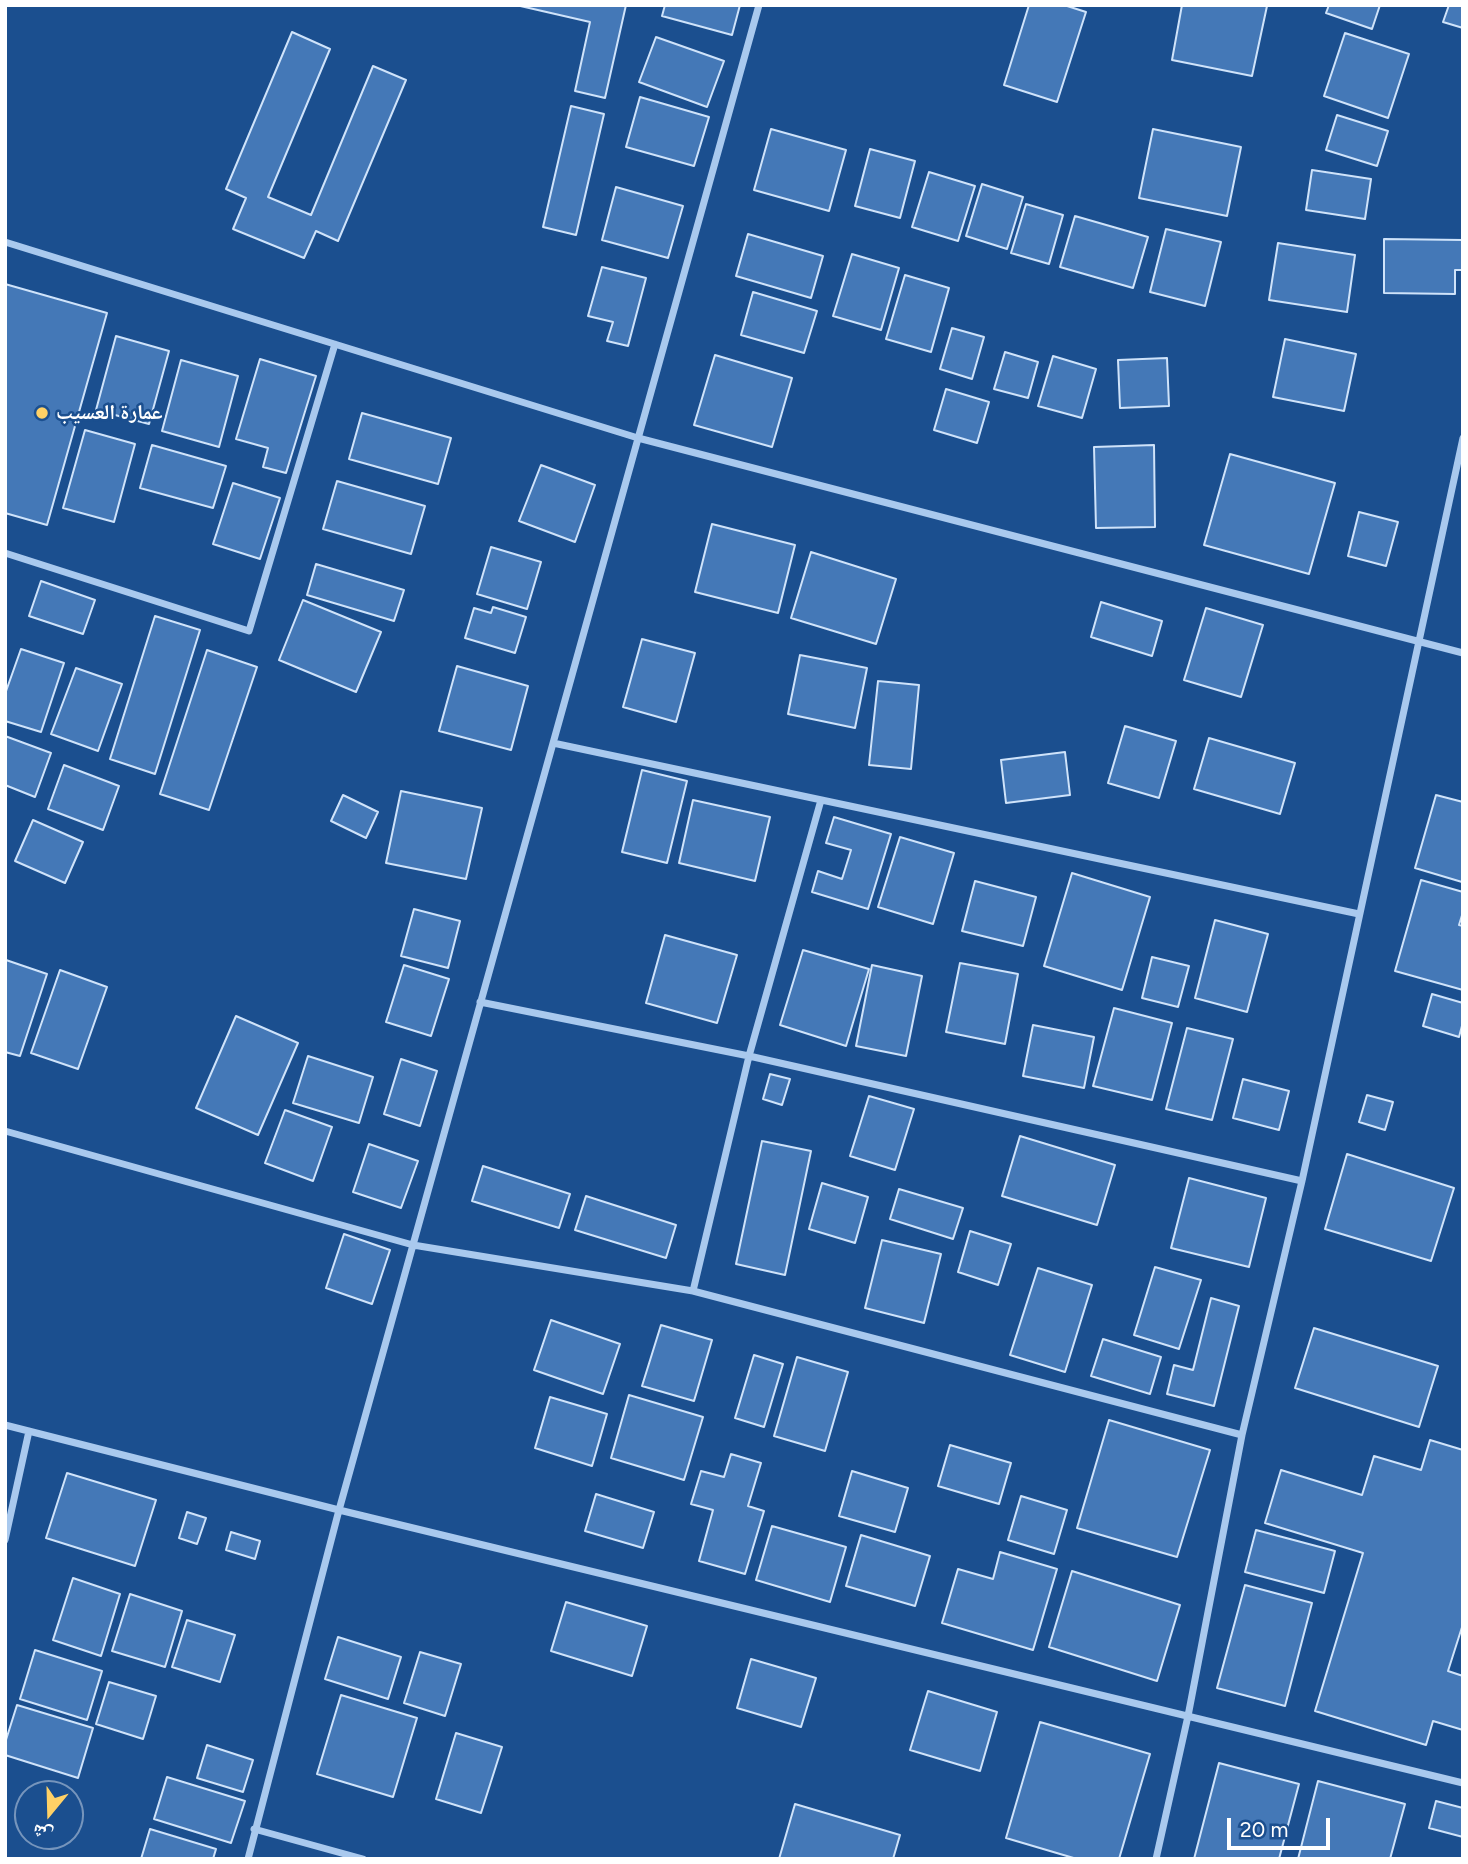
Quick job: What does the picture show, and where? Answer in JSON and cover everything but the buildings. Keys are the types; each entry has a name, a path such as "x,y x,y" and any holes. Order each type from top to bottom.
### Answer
{"street":[{"path":"248,1859 339,1510 759,5"},
{"path":"5,242 638,438 1463,653"},
{"path":"5,553 249,631 335,344"},
{"path":"1156,1859 1188,1717 1242,1434 1302,1181 1463,438"},
{"path":"553,743 1359,914"},
{"path":"693,1291 750,1056 821,800"},
{"path":"481,1002 750,1056 1302,1181"},
{"path":"5,1131 413,1245 693,1291 1242,1434"},
{"path":"5,1425 339,1510 1463,1783"},
{"path":"5,1540 29,1431"},
{"path":"254,1829 363,1859"}],"place":[{"name":"عمارة العسيب","path":"42,413"}]}
